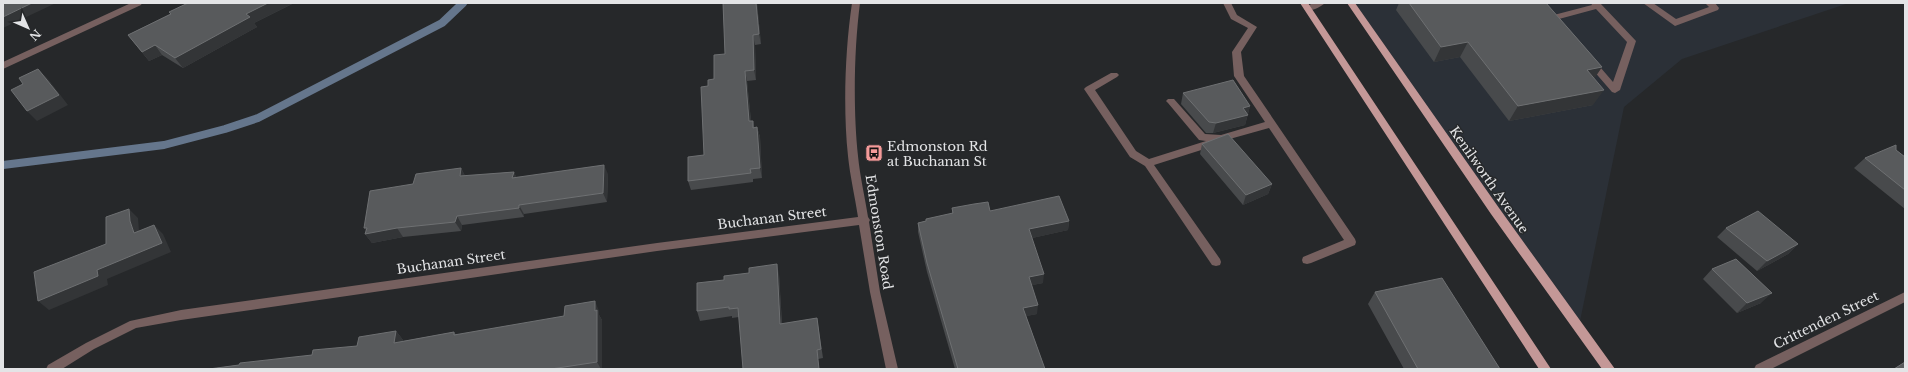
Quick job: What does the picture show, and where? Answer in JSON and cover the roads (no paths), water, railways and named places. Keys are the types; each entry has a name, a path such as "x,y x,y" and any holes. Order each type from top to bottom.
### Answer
{"main road":[{"name":"Kenilworth Avenue","path":"1352,3 1384,53 1495,212 1609,369"},
{"path":"1306,6 1545,369"}],"street":[{"path":"3,66 138,3"},
{"name":"Edmonston Road","path":"856,3 852,30 851,100 854,156 875,292 892,369"},
{"path":"1227,3 1234,17 1253,27 1236,52 1239,76 1351,242 1307,260"},
{"path":"1306,6 1321,3"},
{"path":"1647,3 1675,23 1715,8 1709,3"},
{"path":"1563,30 1553,18 1596,5 1632,41 1615,90 1584,54"},
{"path":"1114,75 1089,89 1133,154 1148,163 1216,262"},
{"path":"1171,101 1202,137 1222,140"},
{"path":"1148,163 1272,124"},
{"name":"Buchanan Street","path":"52,369 90,346 134,324 181,315 657,247 865,220"},
{"name":"Crittenden Street","path":"1760,369 1905,297"}],"waterway":[{"path":"3,165 164,145 225,129 258,118 442,23 463,3"}],"place":[{"name":"Edmonston Rd at Buchanan St","path":"874,153"}]}
